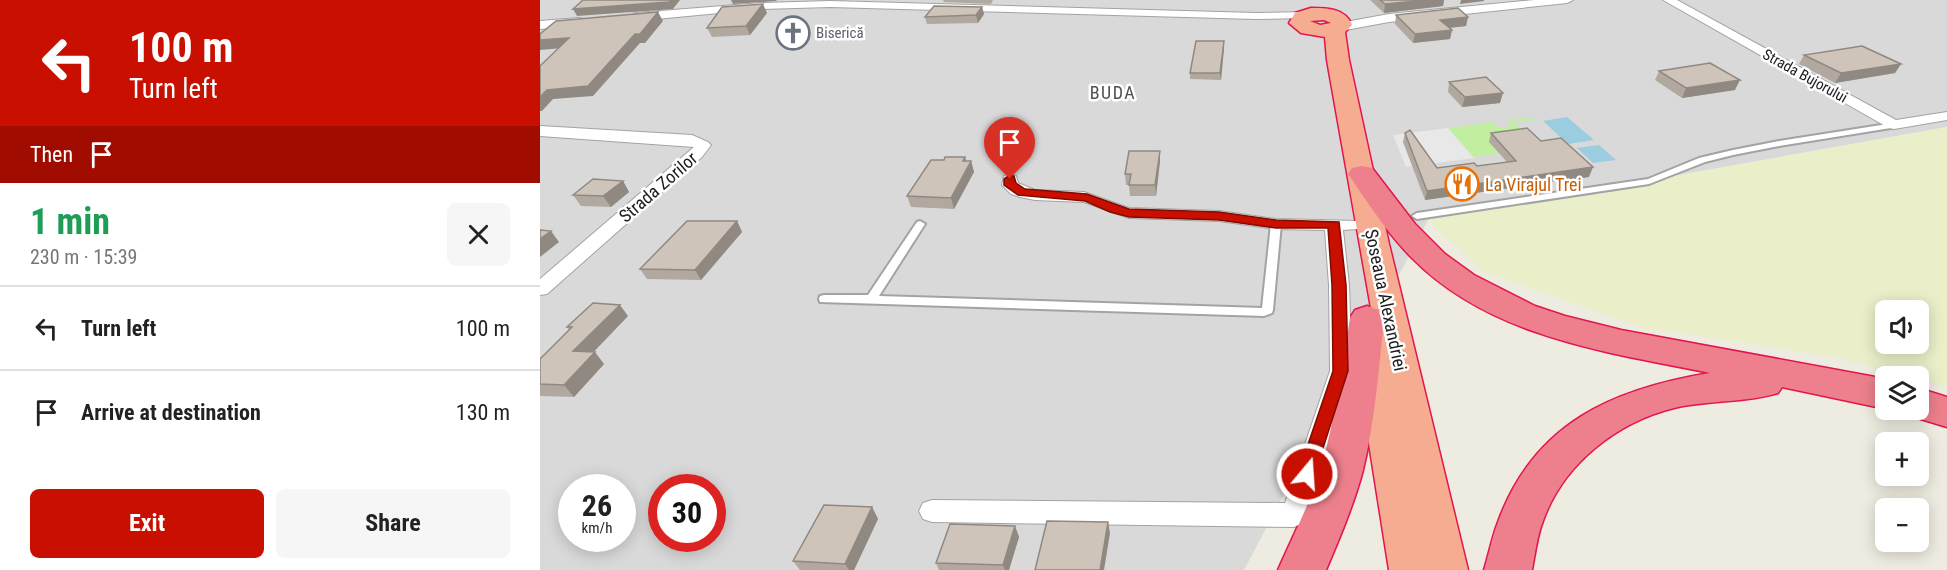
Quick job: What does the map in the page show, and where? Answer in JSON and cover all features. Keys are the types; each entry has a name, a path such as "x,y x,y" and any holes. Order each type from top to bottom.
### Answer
{"highway":[{"path":"1308,17 1323,31 1334,18"},
{"name":"Șoseaua Alexandriei","path":"1308,17 1323,60 1335,120 1343,225 1367,318 1413,570"},
{"name":"Șoseaua Alexandriei","path":"1334,18 1338,60 1374,244 1444,570"},
{"path":"1362,174 1414,243 1433,261 1467,285 1512,311 1574,332 1875,392"},
{"path":"1302,570 1320,532 1342,467 1353,413 1367,318"},
{"path":"1508,570 1524,510 1544,474 1573,442 1608,417 1646,400 1691,389 1769,382 1838,384"},
{"path":"1929,406 1947,412"}],"street":[{"path":"1334,18 1389,18 1567,0"},
{"name":"Strada Bujorului","path":"1669,0 1894,125"},
{"path":"622,18 809,4 1006,4 1308,17"},
{"path":"540,25 587,21"},
{"path":"1894,125 1947,116"},
{"name":"Strada Zorilor","path":"540,131 692,140 703,145 696,154 540,289"},
{"path":"932,511 1294,515 1341,371 1339,285 1343,225 1276,224 1219,216 1129,213 1115,210 1087,197 1023,193 1010,185 1010,179"}],"lane":[{"path":"1417,216 1649,181 1675,173 1692,163 1753,147 1894,125"},
{"path":"871,299 920,224"},
{"path":"824,299 1264,312 1268,310 1276,224"}],"shaded area":[{"path":"540,0 1947,0 1947,127 1428,220 1244,570 540,570"},
{"path":"1448,128 1474,158 1406,167 1393,135"}],"green space":[{"path":"1533,117 1535,119 1514,122 1540,148 1473,157 1448,128 1493,122 1498,128 1512,126 1507,120"},
{"path":"1947,127 1947,388 1929,382 1929,366 1875,367 1835,357 1642,327 1484,272 1428,220"}],"water":[{"path":"1567,117 1594,140 1568,144 1543,121"},
{"path":"1599,145 1616,160 1593,163 1577,148"}],"building":[{"path":"583,0 671,0 669,2 573,9"},
{"path":"1380,0 1429,0 1385,4"},
{"path":"763,4 746,26 707,28 722,7"},
{"path":"934,6 982,7 976,15 925,17"},
{"path":"1458,8 1468,17 1440,20 1452,30 1415,34 1396,15"},
{"path":"658,12 640,34 635,34 588,86 547,90 540,97 540,66 569,38 540,40 540,34 556,21"},
{"path":"1196,41 1224,41 1220,73 1190,73"},
{"path":"1862,46 1901,64 1841,73 1804,55"},
{"path":"1710,63 1740,80 1686,88 1659,71"},
{"path":"1486,77 1503,93 1465,97 1449,82"},
{"path":"1527,128 1541,141 1561,138 1593,167 1427,191 1405,133 1410,130 1437,168 1516,161 1491,133"},
{"path":"1129,151 1160,151 1155,185 1129,185 1131,174 1125,174"},
{"path":"945,157 965,157 963,161 971,161 951,198 907,196 931,160 944,160"},
{"path":"593,179 623,181 603,196 573,195"},
{"path":"687,221 737,221 695,270 640,269"},
{"path":"540,230 551,231 540,239"},
{"path":"593,303 620,305 573,351 595,352 564,385 540,384 540,359 572,327 567,327"},
{"path":"824,505 872,507 845,564 793,561"},
{"path":"1047,521 1108,522 1100,570 1035,570"},
{"path":"950,524 1015,526 1003,565 936,563"}],"place":[{"name":"Biserică","path":"793,33"},
{"name":"La Virajul Trei","path":"1462,184"}],"district":[{"name":"BUDA","path":"1113,92"}],"route":[{"path":"1010,179 1010,185 1023,193 1087,197 1107,207 1129,213 1219,216 1276,224 1334,225 1339,285 1341,371 1307,474"}]}
